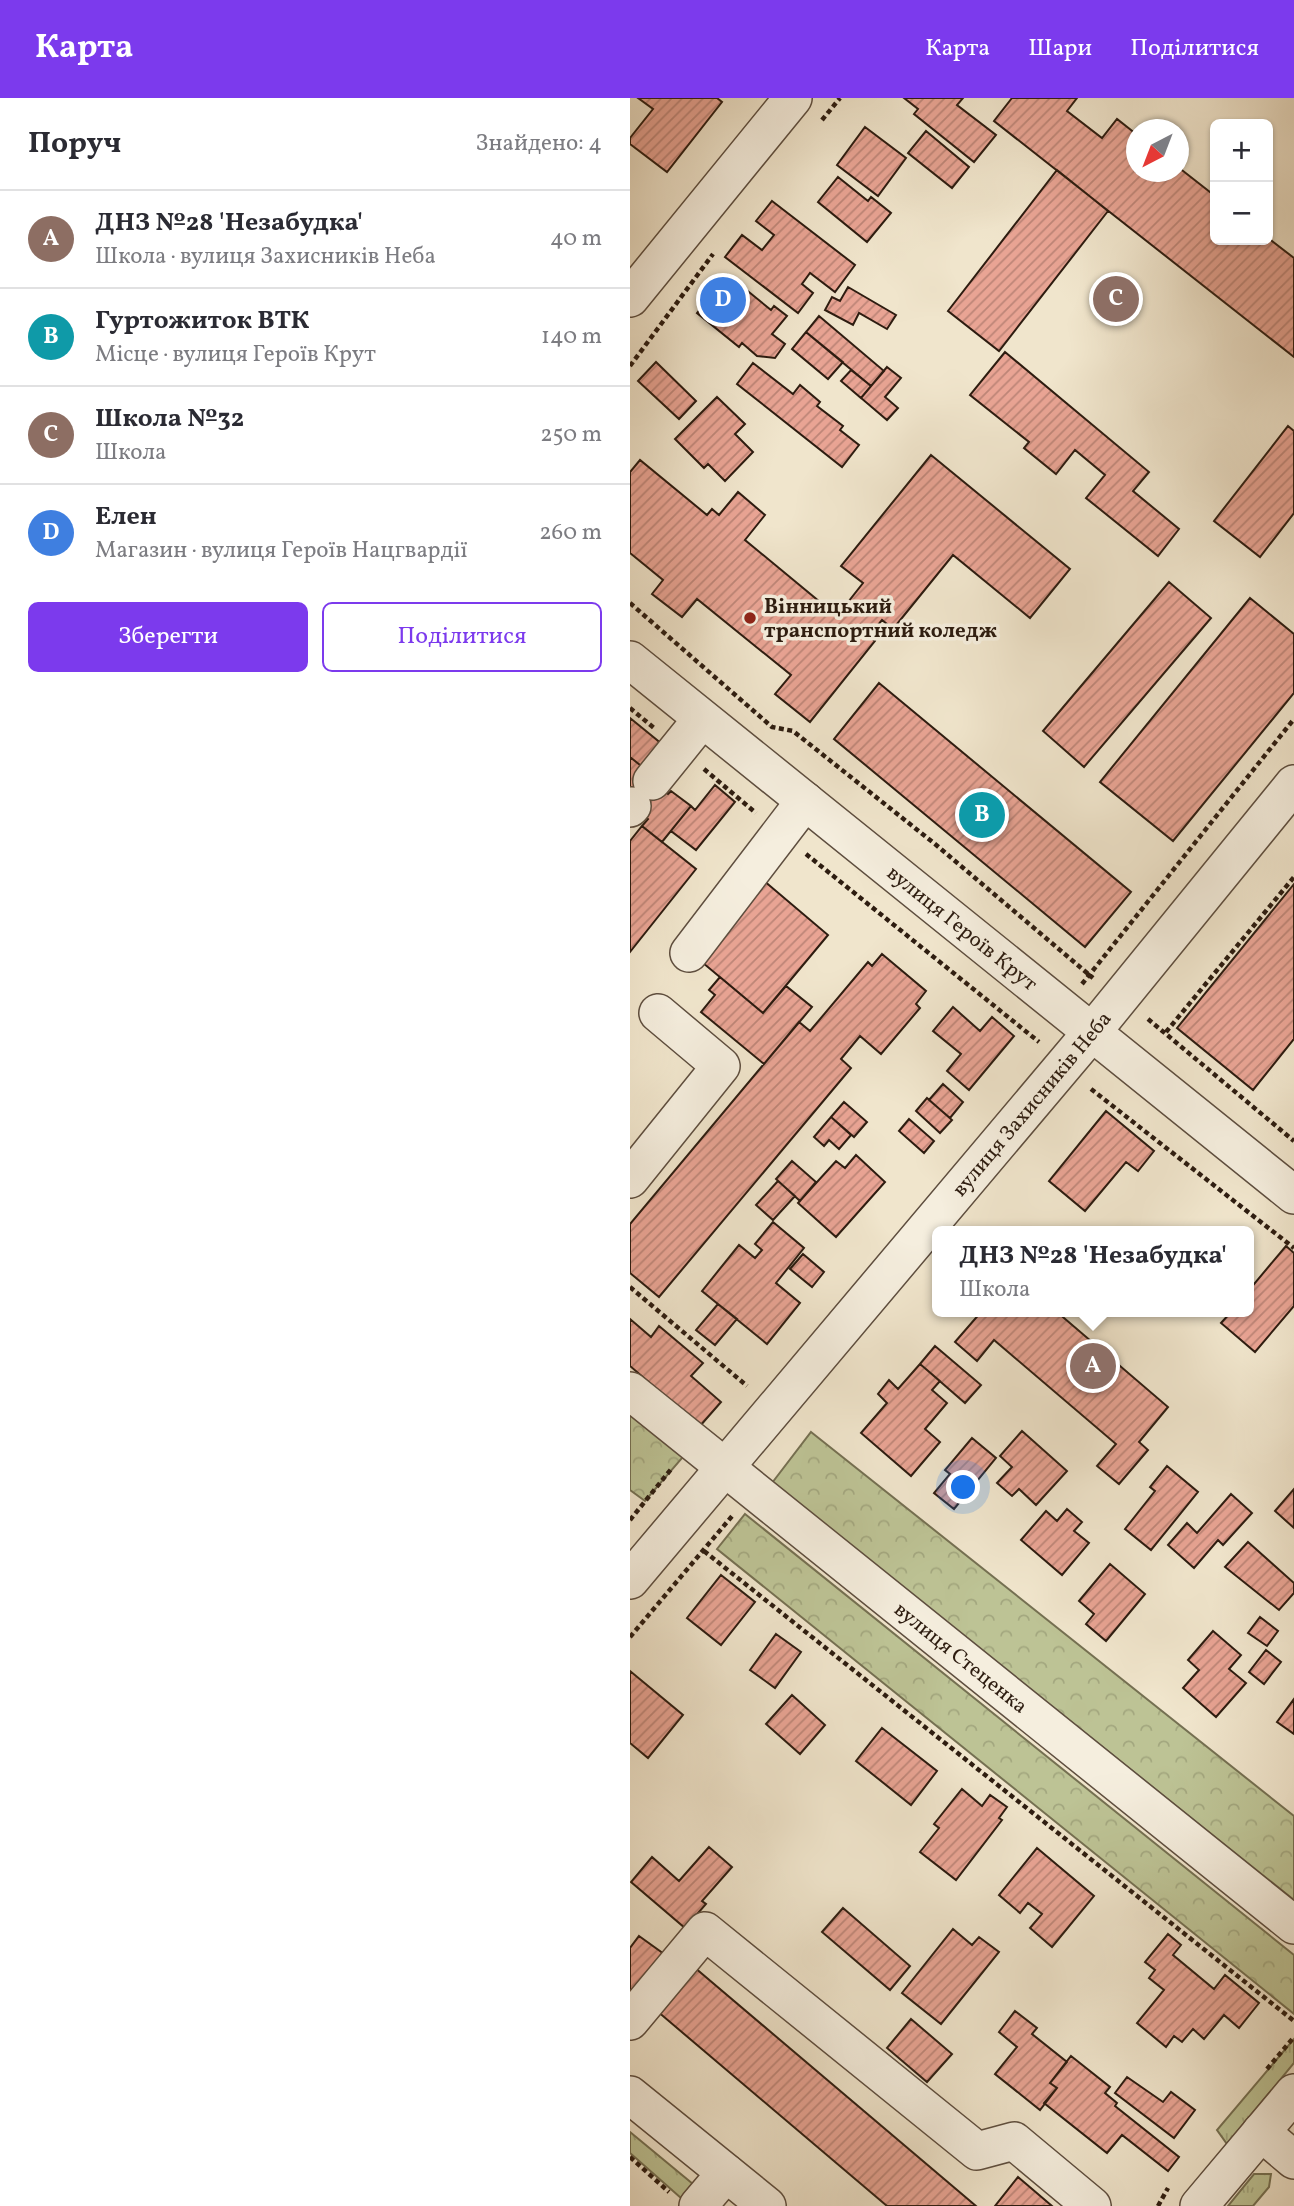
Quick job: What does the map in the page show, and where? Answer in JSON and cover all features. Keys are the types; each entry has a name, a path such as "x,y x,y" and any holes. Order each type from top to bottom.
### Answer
{"street":[{"path":"630,298 793,98"},
{"name":"вулиця Героїв Крут","path":"630,660 1294,1195"},
{"path":"638,798 702,719"},
{"name":"вулиця Захисників Неба","path":"630,1580 1092,1032 1294,784"},
{"path":"689,953 805,801"},
{"path":"630,1179 721,1066 657,1013"},
{"name":"вулиця Стеценка","path":"630,1391 1294,1925"},
{"path":"630,2021 705,1931 977,2151 1013,2141 1092,2206"},
{"path":"1199,2206 1294,2093"},
{"path":"630,2095 767,2206"},
{"path":"1261,2132 1294,2160"},
{"path":"687,2202 726,2173"}],"path":[{"path":"814,129 840,98"},
{"path":"630,366 721,244"},
{"path":"630,603 772,727 793,731 934,844 1102,985"},
{"path":"630,708 1039,1042"},
{"path":"1088,974 1294,719"},
{"path":"1166,1032 1294,877"},
{"path":"1148,1019 1294,1141"},
{"path":"1092,1087 1294,1248"},
{"path":"630,1287 747,1386"},
{"path":"630,1520 674,1465"},
{"path":"704,1551 1294,2021"},
{"path":"630,2157 687,2202"}],"green space":[{"path":"630,1391 695,1443 645,1501 630,1490"},
{"path":"811,1432 1294,1816 1294,1900 772,1483"},
{"path":"745,1514 1294,1955 1294,2014 717,1549"},
{"path":"1294,2039 1294,2063 1227,2144 1217,2130"},
{"path":"630,2132 705,2194 690,2206 630,2153"},
{"path":"1254,2174 1271,2174 1269,2187 1253,2206 1228,2206"}],"building":[{"path":"638,98 717,98 722,102 667,172 630,144 630,138 653,109"},
{"path":"904,98 963,98 957,105 996,135 974,162 914,114 918,109"},
{"path":"1012,98 1077,98 1067,111 1102,138 1117,119 1126,126 1126,182 1189,182 1189,176 1210,192 1210,245 1273,245 1273,242 1294,258 1294,357 994,121"},
{"path":"865,127 906,158 878,196 837,165"},
{"path":"926,131 969,167 952,188 908,153"},
{"path":"1057,170 1108,211 999,351 948,311"},
{"path":"838,177 868,201 871,197 891,213 867,242 818,202"},
{"path":"772,201 855,265 835,292 810,273 802,284 813,293 798,313 725,257 742,235 762,250 774,235 756,221"},
{"path":"728,275 771,310 774,306 787,316 772,334 785,344 775,358 757,356 742,343 739,347 697,313"},
{"path":"848,287 896,315 887,329 859,313 853,325 825,310 832,297 840,301"},
{"path":"819,316 884,371 871,386 806,332"},
{"path":"806,332 843,362 828,379 792,349"},
{"path":"1005,352 1149,472 1133,491 1179,529 1158,556 1086,498 1105,475 1075,450 1056,474 1024,448 1029,442 970,395"},
{"path":"656,362 696,401 679,419 638,381"},
{"path":"753,363 793,394 800,385 820,402 817,406 843,426 840,430 859,445 842,467 737,384"},
{"path":"887,367 901,378 885,397 898,408 887,420 861,398"},
{"path":"851,370 871,386 861,398 841,381"},
{"path":"717,397 745,424 735,434 753,452 725,481 708,464 704,468 675,439"},
{"path":"1288,426 1294,431 1294,513 1260,557 1214,521"},
{"name":"Вінницький транспортний коледж","path":"931,455 1070,569 1030,618 953,555 893,629 882,620 869,636 875,641 810,722 775,694 791,675 697,599 682,617 652,594 663,580 630,553 630,472 640,460 707,515 712,509 719,515 738,492 765,515 745,540 837,616 863,583 841,566"},
{"path":"1169,582 1211,618 1084,767 1043,731"},
{"path":"1250,598 1294,634 1294,693 1173,841 1100,782"},
{"path":"879,683 1131,892 1085,947 834,739"},
{"path":"630,718 668,749 650,773 630,757"},
{"path":"630,757 650,773 646,777 668,794 671,791 691,806 662,842 642,826 648,819 630,804"},
{"path":"715,785 735,802 696,850 671,831 691,806 695,810"},
{"path":"642,826 696,869 630,952 630,841"},
{"path":"763,880 828,935 763,1013 697,958"},
{"path":"1294,884 1294,1039 1253,1090 1177,1028"},
{"path":"882,954 926,991 916,1004 920,1008 881,1054 860,1036 841,1059 851,1068 659,1297 630,1273 630,1224 799,1022 810,1031 868,962 872,966"},
{"path":"720,977 763,1013 786,986 812,1007 764,1064 701,1012 715,995 709,990"},
{"path":"953,1007 980,1031 992,1017 1014,1036 969,1090 947,1071 961,1054 933,1031"},
{"path":"943,1084 963,1102 950,1118 929,1100"},
{"path":"927,1098 952,1120 940,1133 916,1111"},
{"path":"844,1102 867,1122 854,1137 831,1117"},
{"path":"1106,1111 1154,1151 1138,1171 1126,1162 1085,1211 1049,1181"},
{"path":"831,1117 851,1135 839,1149 829,1140 824,1146 814,1137"},
{"path":"909,1119 934,1141 924,1153 899,1131"},
{"path":"856,1155 885,1182 836,1237 798,1203 836,1161 845,1168"},
{"path":"792,1161 816,1182 800,1201 776,1179"},
{"path":"778,1181 795,1196 773,1220 756,1205"},
{"path":"773,1222 804,1248 776,1283 800,1303 767,1344 702,1291 739,1245 755,1258 762,1250 755,1244"},
{"path":"1286,1246 1294,1253 1294,1306 1255,1352 1221,1323 1226,1317 1254,1317 1254,1284"},
{"path":"803,1254 824,1272 812,1287 790,1269"},
{"path":"718,1304 737,1319 715,1345 696,1330"},
{"path":"977,1317 1063,1317 1168,1407 1139,1442 1148,1450 1119,1484 1097,1466 1116,1444 994,1340 977,1361 955,1342"},
{"path":"630,1319 651,1337 659,1326 703,1363 691,1376 721,1402 700,1426 630,1366"},
{"path":"935,1346 981,1385 965,1403 920,1364"},
{"path":"920,1364 940,1381 932,1390 947,1403 925,1429 940,1442 911,1476 861,1433 887,1403 878,1394 889,1380 898,1389"},
{"path":"1022,1431 1067,1471 1036,1505 1019,1489 1012,1496 997,1483 1012,1467 1000,1456"},
{"path":"972,1438 996,1458 954,1509 934,1493 950,1474 945,1470"},
{"path":"1167,1466 1198,1492 1151,1550 1125,1529 1155,1491 1150,1487"},
{"path":"1294,1489 1294,1528 1275,1511"},
{"path":"1231,1494 1252,1513 1223,1545 1218,1540 1194,1568 1168,1545 1187,1523 1197,1533"},
{"path":"1067,1509 1082,1522 1074,1531 1089,1543 1062,1575 1021,1540 1046,1511 1057,1521"},
{"path":"1248,1542 1294,1583 1294,1593 1279,1610 1225,1567"},
{"path":"1110,1564 1145,1594 1106,1641 1086,1624 1094,1614 1079,1601"},
{"path":"721,1575 755,1602 721,1645 687,1618"},
{"path":"1260,1617 1278,1631 1267,1646 1248,1633"},
{"path":"1213,1631 1241,1655 1229,1669 1246,1683 1216,1717 1183,1688 1199,1670 1188,1660"},
{"path":"776,1634 801,1652 775,1688 750,1670"},
{"path":"1266,1650 1281,1662 1264,1684 1249,1672"},
{"path":"630,1671 683,1715 648,1758 630,1743"},
{"path":"792,1695 825,1725 800,1754 766,1724"},
{"path":"1294,1699 1294,1734 1277,1722"},
{"path":"882,1728 937,1771 911,1805 856,1761"},
{"path":"962,1789 982,1806 990,1795 1007,1807 999,1818 1002,1820 956,1880 920,1852 939,1828 934,1824"},
{"path":"709,1847 732,1867 702,1901 706,1904 685,1928 631,1882 652,1857 679,1881"},
{"path":"1037,1848 1094,1896 1052,1947 1030,1928 1042,1914 1028,1903 1020,1913 999,1895"},
{"path":"843,1908 910,1966 890,1990 822,1932"},
{"path":"953,1929 972,1945 979,1937 999,1952 941,2024 902,1993"},
{"path":"1168,1934 1181,1945 1173,1955 1214,1989 1225,1975 1259,2003 1239,2028 1224,2015 1204,2039 1193,2029 1182,2042 1174,2036 1166,2047 1137,2023 1164,1990 1149,1978 1155,1970 1145,1962"},
{"path":"639,1936 664,1954 630,2001 630,1948"},
{"path":"694,1967 976,2206 887,2206 657,2011"},
{"path":"1015,2011 1037,2028 1032,2034 1067,2062 1050,2083 1057,2088 1040,2110 995,2074 1017,2047 999,2032"},
{"path":"911,2019 952,2054 927,2082 887,2048"},
{"path":"1071,2056 1110,2087 1105,2093 1117,2103 1115,2106 1179,2157 1168,2171 1122,2135 1107,2153 1044,2103 1057,2088 1050,2083"},
{"path":"1127,2077 1163,2102 1171,2092 1195,2110 1174,2138 1115,2093"},
{"path":"1018,2177 1052,2206 995,2206"}],"place":[{"name":"Школа №32","path":"1116,299"},
{"name":"Елен","path":"723,300"},
{"name":"Вінницький транспортний коледж","path":"750,618"},
{"name":"Гуртожиток ВТК","path":"982,815"},
{"name":"ДНЗ №28 'Незабудка'","path":"1093,1366"}]}
